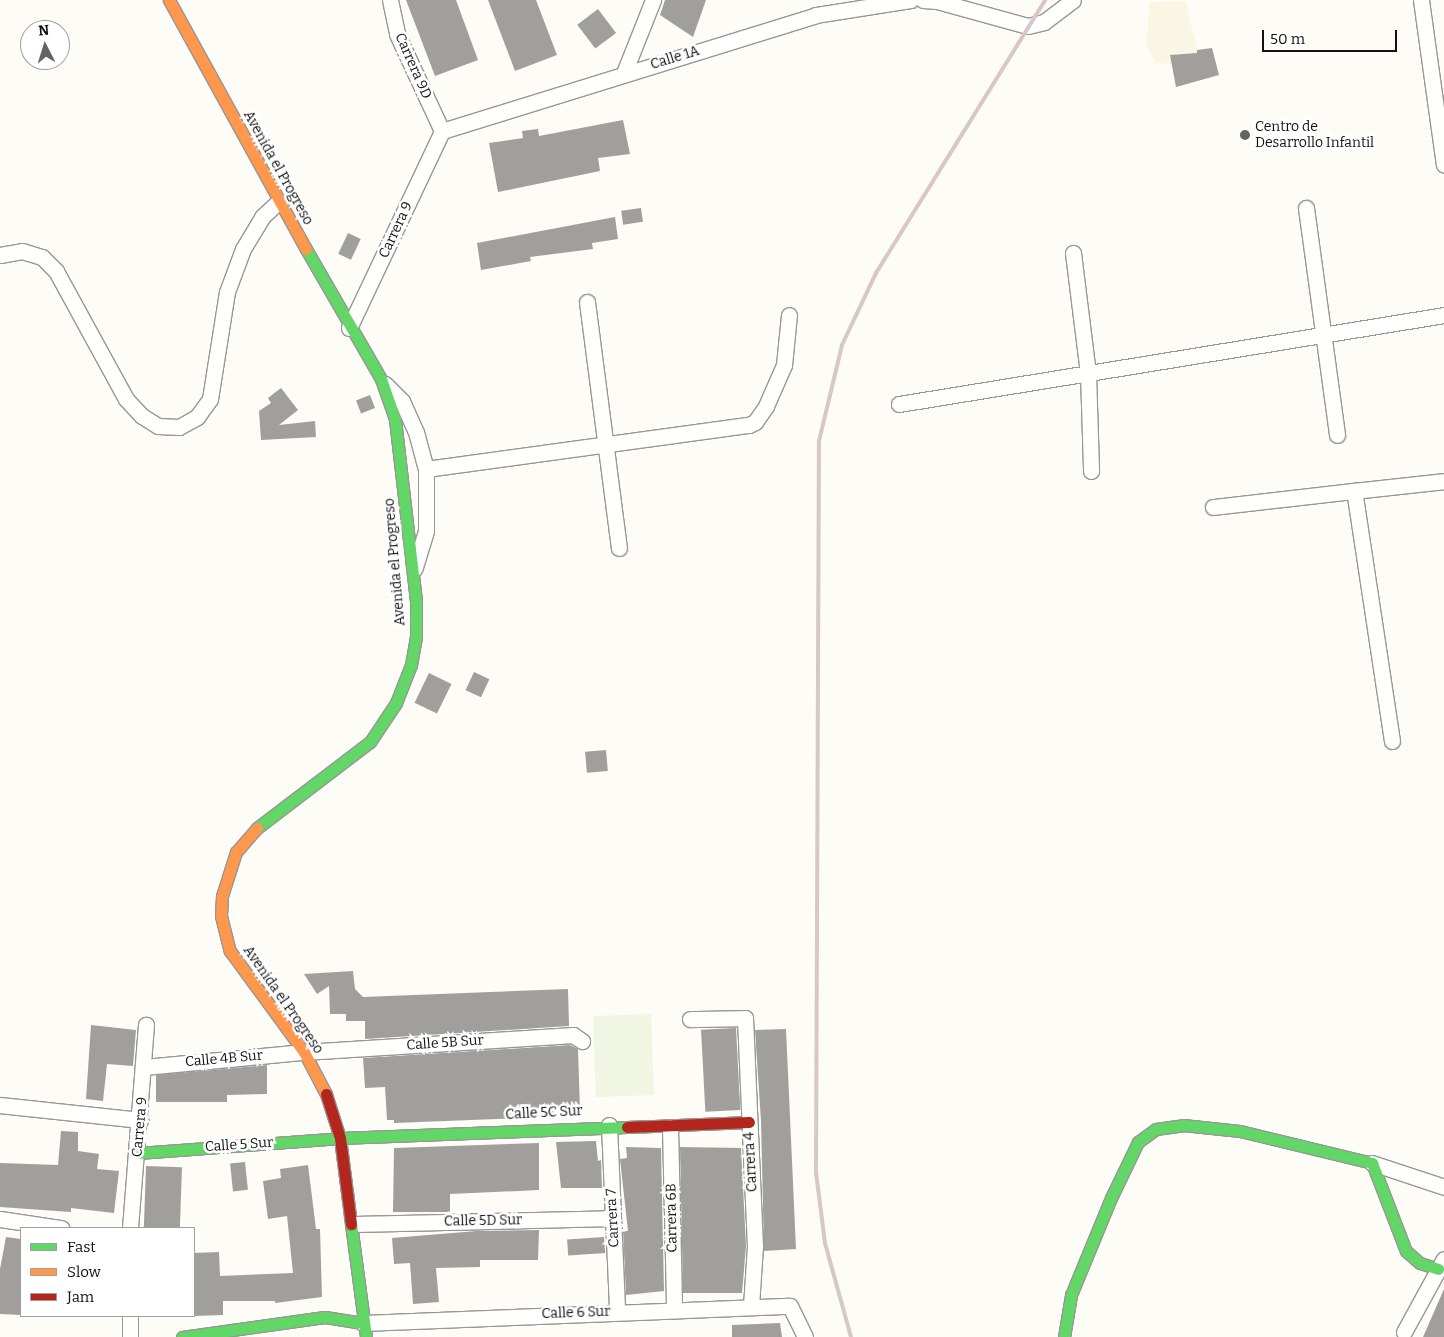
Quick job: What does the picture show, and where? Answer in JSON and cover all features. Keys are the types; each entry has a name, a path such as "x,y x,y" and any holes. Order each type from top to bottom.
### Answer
{"main road":[{"name":"Avenida el Progreso","path":"169,0 349,328 380,379 395,419 413,574 416,637 411,664 396,703 370,742 262,822 236,852 227,873 221,916 230,951 304,1052 325,1091 340,1138 354,1224 365,1330"},
{"name":"Calle 5C Sur","path":"340,1138 609,1125 670,1127 750,1122"},
{"path":"1064,1337 1071,1295 1111,1198 1138,1142 1156,1129 1183,1125 1240,1131 1372,1163 1406,1251 1420,1263 1441,1264"},
{"name":"Calle 5 Sur","path":"138,1153 340,1138"},
{"name":"Calle 6 Sur","path":"182,1337 325,1317 365,1330"},
{"path":"350,1332 365,1330"}],"street":[{"name":"Carrera 9D","path":"390,0 397,34 442,131"},
{"path":"624,74 653,0"},
{"name":"Calle 1A","path":"442,131 816,15 911,0"},
{"path":"923,0 937,0 1028,26 1044,22 1073,0"},
{"path":"1421,0 1441,122 1444,165"},
{"name":"Carrera 9","path":"349,328 442,131"},
{"path":"0,255 22,251 42,257 52,266 126,399 142,416 158,426 179,427 197,417 210,399 227,292 243,249 262,217 279,201"},
{"path":"1306,208 1325,334 1337,435"},
{"path":"1073,253 1088,373 1091,471"},
{"path":"587,302 619,548"},
{"path":"426,469 755,422 766,406 784,365 789,315"},
{"path":"899,404 1444,315"},
{"path":"380,379 402,401 416,432 426,469 426,531 413,574"},
{"path":"1213,507 1444,480"},
{"path":"1354,491 1392,741"},
{"name":"Carrera 4","path":"690,1019 746,1018 755,1246 751,1306"},
{"name":"Carrera 9","path":"130,1227 138,1153 146,1026"},
{"name":"Calle 5B Sur","path":"304,1052 573,1034 582,1041"},
{"name":"Calle 4B Sur","path":"144,1067 304,1052"},
{"path":"0,1105 140,1120"},
{"name":"Carrera 7","path":"609,1125 617,1311"},
{"name":"Carrera 6B","path":"670,1127 674,1309"},
{"path":"1372,1163 1444,1187"},
{"name":"Calle 5D Sur","path":"354,1224 613,1218"},
{"path":"0,1219 54,1227"},
{"path":"1404,1332 1441,1264"},
{"name":"Calle 6 Sur","path":"365,1330 617,1311 790,1306 805,1337"},
{"path":"130,1317 130,1337"}],"shaded area":[{"path":"1185,1 1197,50 1197,62 1187,54 1170,55 1172,64 1156,63 1146,45 1150,2"}],"green space":[{"path":"651,1014 654,1095 596,1097 593,1016"}],"building":[{"path":"406,0 456,0 478,60 435,76"},
{"path":"488,0 536,0 557,55 515,71"},
{"path":"665,0 706,0 693,37 660,15"},
{"path":"598,9 616,33 595,49 577,25"},
{"path":"1212,48 1219,75 1176,87 1170,55 1197,53 1197,50"},
{"path":"623,120 630,154 598,158 600,171 498,192 489,143 523,138 522,131 538,129 539,136"},
{"path":"641,208 643,222 623,225 621,211"},
{"path":"615,217 618,239 592,243 593,249 530,257 531,261 481,270 477,243"},
{"path":"348,233 361,239 351,260 338,254"},
{"path":"281,388 298,410 279,425 315,421 316,437 261,440 259,411 271,403 268,398"},
{"path":"370,395 375,408 361,413 356,400"},
{"path":"474,672 489,679 481,697 466,690"},
{"path":"429,673 451,684 437,714 415,703"},
{"path":"606,750 608,771 587,773 585,752"},
{"path":"353,971 355,989 363,997 568,989 569,1026 365,1039 365,1021 346,1021 346,1014 330,1014 329,986 317,994 304,974"},
{"path":"91,1025 136,1030 133,1066 107,1064 103,1101 86,1099"},
{"path":"736,1028 740,1110 705,1112 701,1030"},
{"path":"786,1029 796,1249 764,1251 761,1121 755,1030"},
{"path":"570,1045 578,1049 580,1111 523,1114 523,1118 394,1123 394,1120 387,1120 385,1087 365,1088 363,1058"},
{"path":"267,1065 267,1094 227,1095 227,1102 156,1102 156,1075"},
{"path":"61,1131 78,1132 78,1151 99,1154 97,1169 119,1171 114,1213 71,1208 71,1212 0,1207 0,1163 58,1165"},
{"path":"596,1141 598,1161 601,1160 602,1188 561,1188 556,1142"},
{"path":"539,1143 539,1190 450,1194 450,1212 393,1212 394,1148"},
{"path":"626,1147 661,1148 664,1291 626,1295 623,1231 628,1231 620,1159 627,1158"},
{"path":"680,1147 741,1148 746,1246 742,1293 683,1293"},
{"path":"245,1162 248,1190 233,1191 230,1164"},
{"path":"308,1165 316,1229 320,1229 322,1297 275,1303 275,1301 223,1301 223,1315 195,1316 195,1253 219,1252 220,1276 293,1273 287,1216 268,1219 263,1181 281,1178 280,1169"},
{"path":"146,1166 182,1167 180,1227 144,1227"},
{"path":"539,1230 538,1260 480,1260 480,1267 436,1268 439,1302 413,1304 410,1263 394,1264 392,1238 477,1231"},
{"path":"6,1237 20,1239 20,1315 0,1314 0,1269"},
{"path":"604,1237 605,1253 568,1256 567,1240"},
{"path":"1444,1289 1444,1337 1423,1337"},
{"path":"780,1323 782,1337 732,1337 732,1325"}],"railway":[{"path":"851,1337 825,1243 816,1173 819,441 842,345 876,273 1045,0"}],"traffic: fast":[{"path":"257,828 370,742 396,703 411,665 416,637 416,601 395,419 381,379 306,249"},
{"path":"1064,1337 1071,1295 1111,1198 1138,1142 1156,1129 1183,1125 1240,1131 1372,1163 1406,1251 1420,1263 1438,1269"},
{"path":"138,1153 340,1138 627,1127"},
{"path":"351,1224 366,1337"},
{"path":"182,1337 325,1317 363,1323"}],"traffic: slow":[{"path":"169,0 306,249"},
{"path":"257,828 236,852 222,896 221,916 230,951 304,1052 326,1094"}],"traffic: jam":[{"path":"326,1094 340,1138 351,1224"},
{"path":"627,1127 749,1122"}],"place":[{"name":"Centro de Desarrollo Infantil","path":"1245,135"}]}
